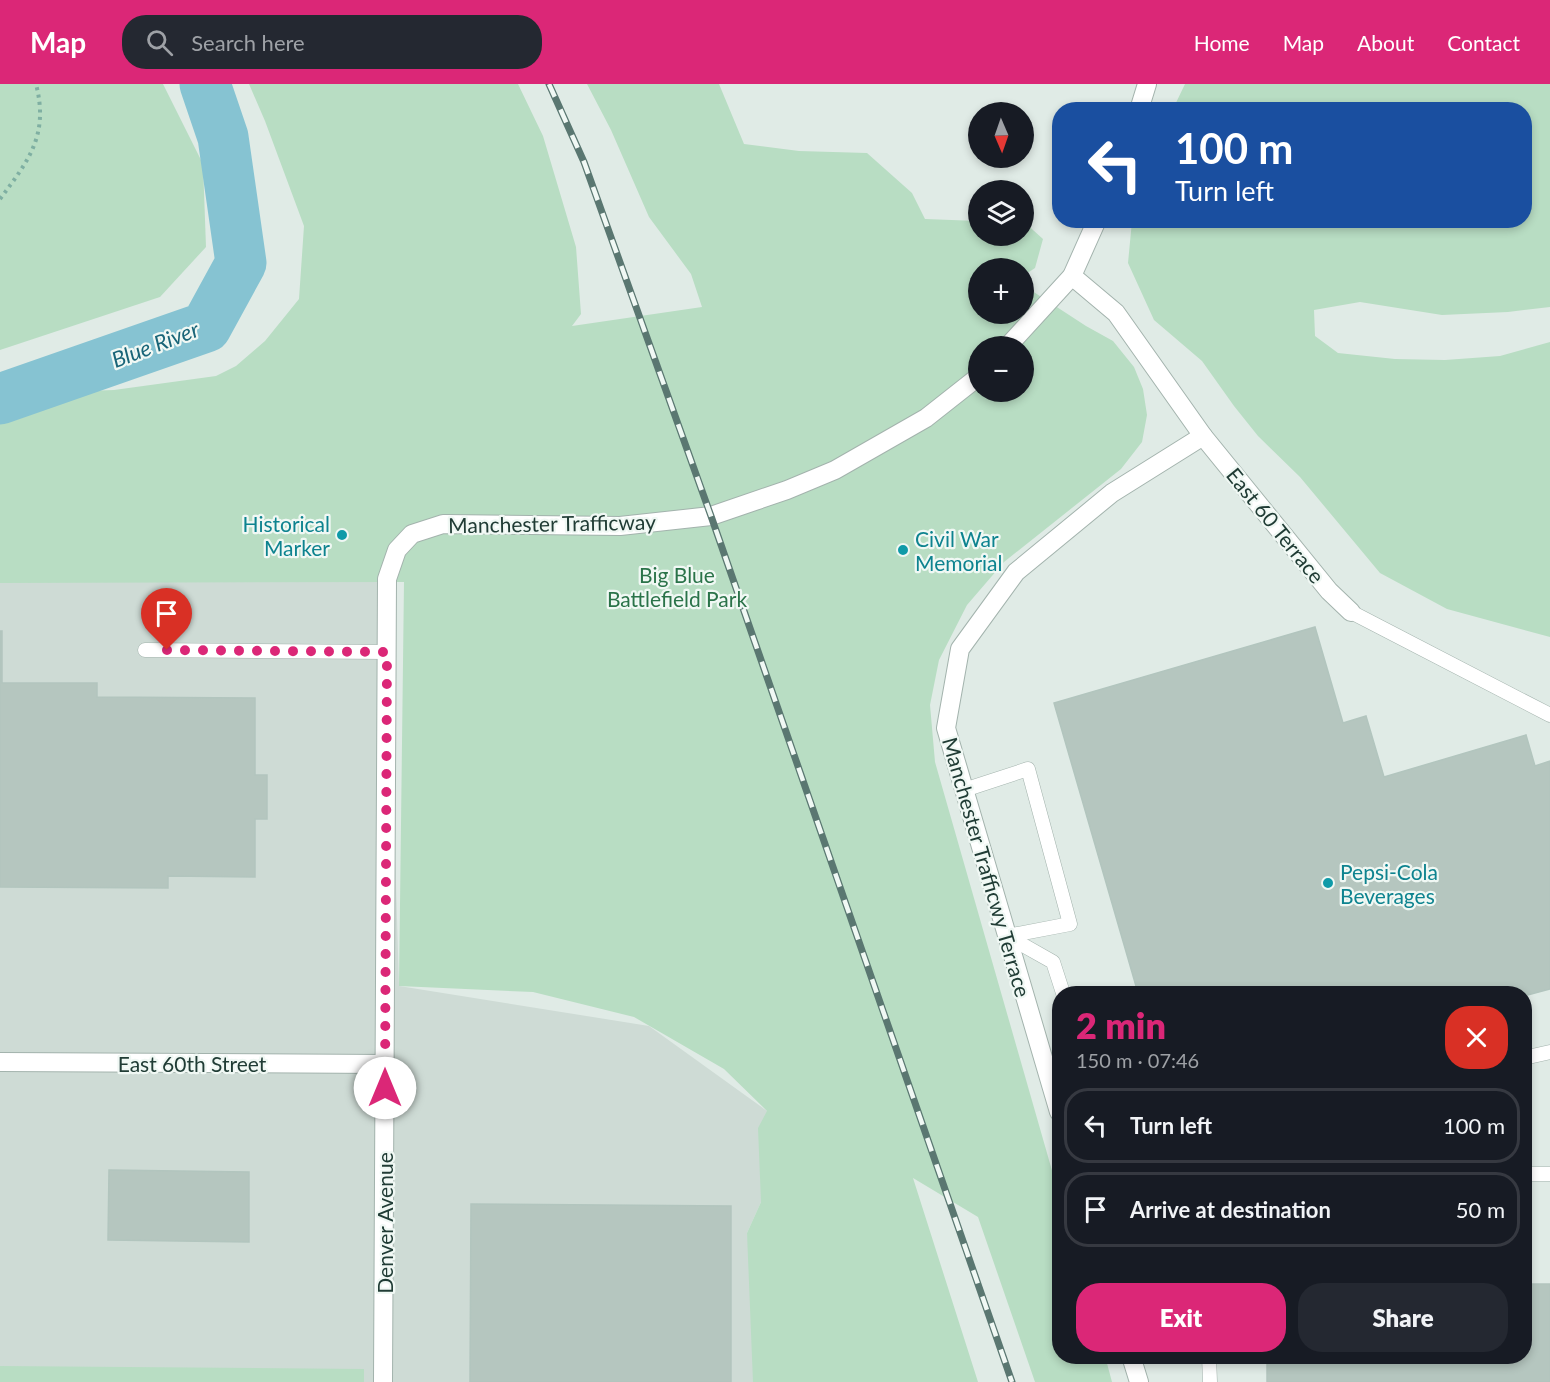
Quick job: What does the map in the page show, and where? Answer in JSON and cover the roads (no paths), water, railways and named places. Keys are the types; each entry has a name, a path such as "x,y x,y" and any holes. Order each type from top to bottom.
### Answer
{"street":[{"path":"1141,102 1147,84"},
{"path":"1017,336 1072,276 1093,228"},
{"path":"1072,276 1116,313 1203,436"},
{"name":"Manchester Trafficway","path":"385,1064 387,579 397,550 412,534 443,524 620,526 711,516 787,490 835,470 926,418 968,385"},
{"name":"East 60 Terrace","path":"1203,436 1329,591 1351,612"},
{"name":"Manchester Trafficwy Terrace","path":"1052,1088 946,728 960,649 1016,573 1112,492 1203,436"},
{"name":"East 60th Street","path":"0,1062 385,1064"},
{"name":"Denver Avenue","path":"383,1382 385,1064"},
{"path":"1133,1364 1139,1382"}],"lane":[{"path":"1351,612 1550,715"},
{"path":"145,650 387,652"},
{"path":"964,789 1028,769 1070,924 1007,936"},
{"path":"1007,936 1053,962 1061,986"},
{"path":"1532,1056 1550,1052"},
{"path":"1532,1174 1550,1174"},
{"path":"1209,1364 1210,1382"}],"waterway":[{"name":"Blue River","path":"0,399 206,327 241,263 223,137 205,84"}],"railway":[{"path":"549,84 584,162 711,516 1012,1382"}],"place":[{"name":"Historical Marker","path":"342,535"},
{"name":"Civil War Memorial","path":"903,550"},
{"name":"Pepsi-Cola Beverages","path":"1328,883"}],"park label":[{"name":"Big Blue Battlefield Park","path":"677,586"}]}
